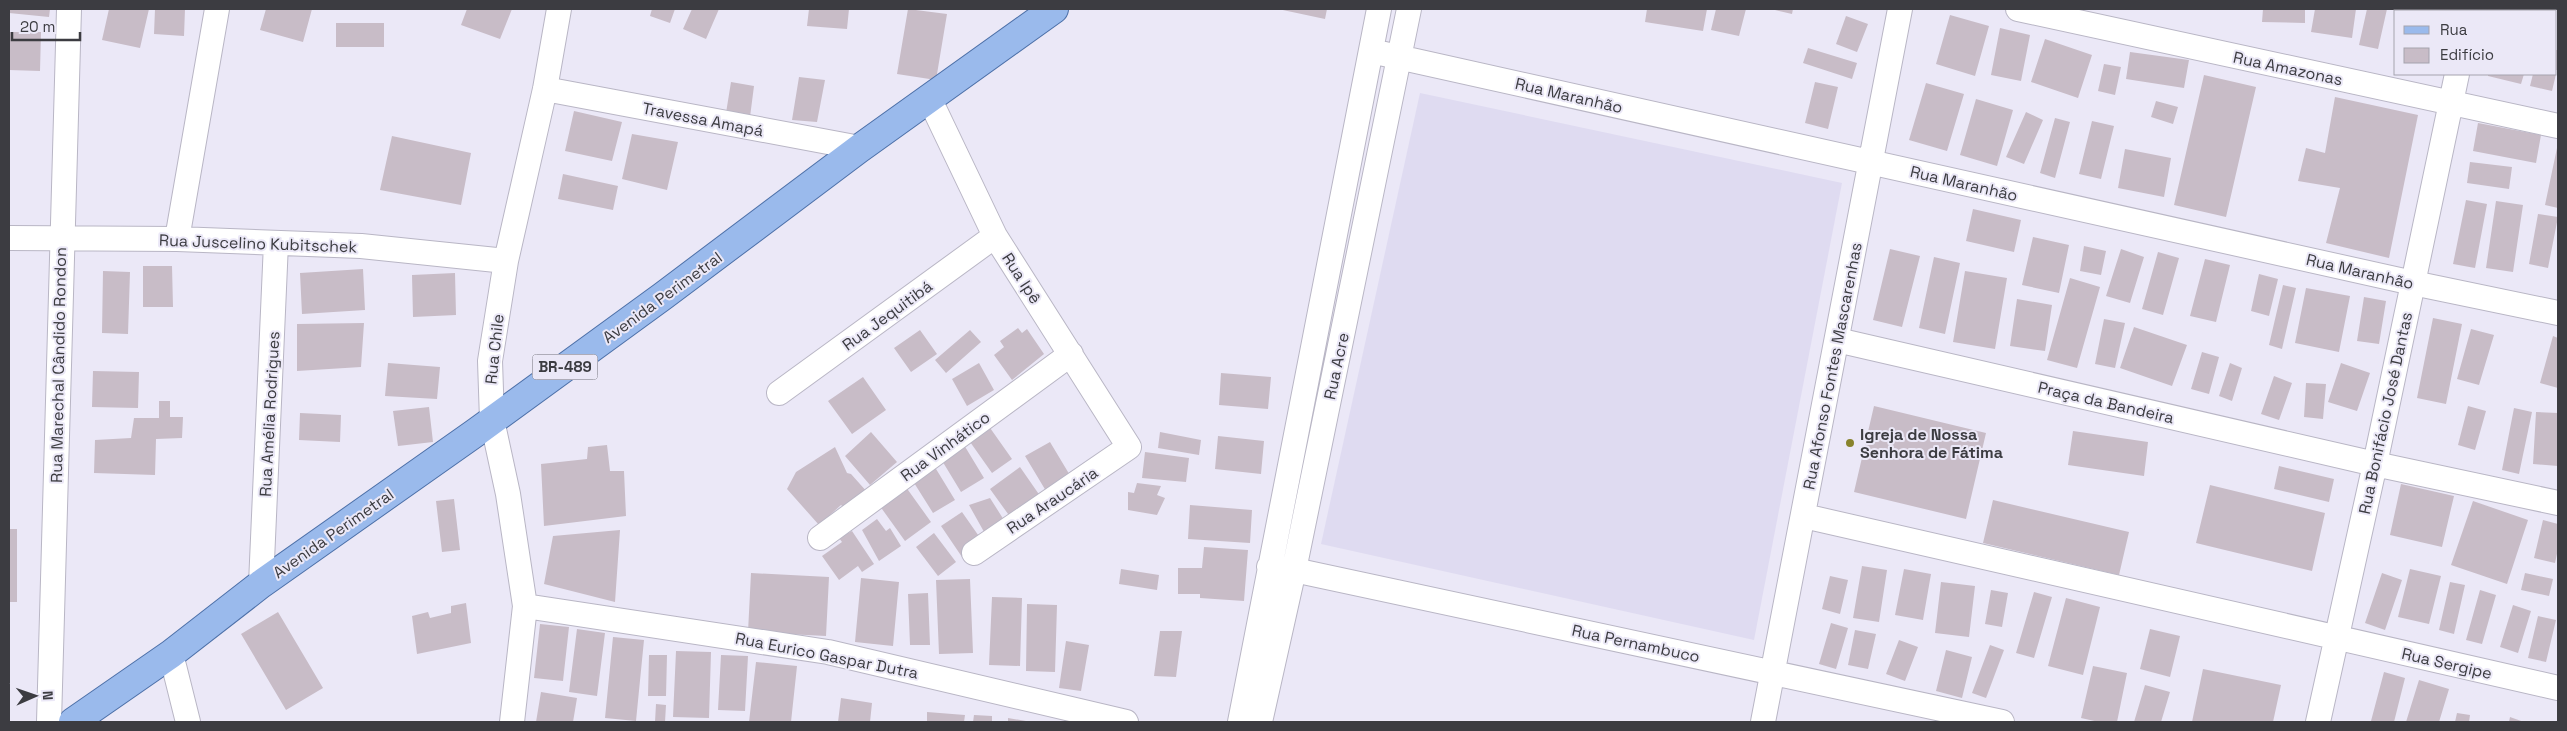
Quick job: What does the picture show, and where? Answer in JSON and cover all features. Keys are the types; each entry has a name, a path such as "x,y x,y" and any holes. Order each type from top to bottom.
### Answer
{"main road":[{"name":"Avenida Perimetral","path":"73,722 171,654 261,584 664,296 860,148 930,100 1054,9"}],"street":[{"name":"Rua Marechal Cândido Rondon","path":"49,722 60,240 68,9"},
{"path":"177,238 217,9"},
{"name":"Rua Chile","path":"512,722 525,606 508,494 492,420 490,361 506,261 545,89 559,9"},
{"name":"Rua Acre","path":"1240,722 1379,9"},
{"name":"Rua Acre","path":"1260,722 1294,570 1409,9"},
{"name":"Rua Afonso Fontes Mascarenhas","path":"1763,722 1900,9"},
{"name":"Rua Amazonas","path":"2018,9 2558,126"},
{"name":"Rua Maranhão","path":"1371,51 2413,283 2558,313"},
{"name":"Rua Bonifácio José Dantas","path":"2318,722 2375,464 2456,75"},
{"name":"Travessa Amapá","path":"545,89 860,148"},
{"name":"Rua Ipê","path":"930,100 995,236 1129,447"},
{"name":"Rua Jequitibá","path":"780,393 995,236"},
{"name":"Rua Juscelino Kubitschek","path":"9,238 60,240 177,238 361,246 506,261"},
{"name":"Rua Amélia Rodrigues","path":"261,584 276,243"},
{"name":"Praça da Bandeira","path":"1837,340 2375,464 2558,503"},
{"name":"Rua Vinhático","path":"820,538 1071,354"},
{"name":"Rua Araucária","path":"974,553 1129,447"},
{"path":"1804,516 2336,638"},
{"name":"Rua Pernambuco","path":"1270,567 1294,570 2002,722"},
{"name":"Rua Eurico Gaspar Dutra","path":"525,606 828,652 1126,722"},
{"name":"Rua Sergipe","path":"2336,638 2558,688"},
{"path":"171,654 188,722"}],"shaded area":[{"path":"1420,93 1842,183 1754,640 1321,544"}],"building":[{"path":"9,9 50,9 49,17 9,13"},
{"path":"109,9 149,9 140,48 102,40"},
{"path":"155,9 185,9 184,36 154,34"},
{"path":"266,9 312,9 303,42 260,30"},
{"path":"467,9 512,9 500,39 461,25"},
{"path":"652,9 675,9 670,23 650,16"},
{"path":"692,9 719,9 706,39 683,29"},
{"path":"809,9 849,9 847,29 807,26"},
{"path":"908,9 947,14 936,80 897,74"},
{"path":"1278,9 1327,9 1325,19"},
{"path":"1647,9 1707,9 1703,31 1645,22"},
{"path":"1716,9 1746,9 1739,36 1711,30"},
{"path":"1771,9 1793,9 1792,14"},
{"path":"2263,9 2305,9 2305,23 2262,22"},
{"path":"2315,9 2356,9 2352,38 2311,32"},
{"path":"2367,9 2387,9 2378,49 2359,45"},
{"path":"2428,9 2454,9 2454,10"},
{"path":"1950,15 1989,26 1975,76 1936,64"},
{"path":"1846,16 1868,24 1857,52 1836,44"},
{"path":"336,23 384,23 384,47 336,47"},
{"path":"2000,28 2030,35 2021,81 1991,75"},
{"path":"9,32 41,32 40,71 9,70"},
{"path":"2045,39 2092,55 2078,98 2031,82"},
{"path":"1808,48 1857,63 1852,79 1803,63"},
{"path":"2130,52 2189,60 2184,88 2126,79"},
{"path":"2104,64 2121,67 2115,95 2098,91"},
{"path":"2204,75 2256,87 2226,217 2174,205"},
{"path":"2488,75 2524,75 2521,84"},
{"path":"2533,75 2556,75 2552,91 2530,86"},
{"path":"799,77 825,80 817,122 792,120"},
{"path":"731,82 754,86 750,117 726,113"},
{"path":"1815,82 1838,87 1828,129 1805,123"},
{"path":"1926,83 1964,94 1947,151 1909,140"},
{"path":"2335,97 2418,115 2389,258 2326,243 2340,188 2298,181 2306,148 2325,153"},
{"path":"1976,99 2013,110 1997,166 1960,155"},
{"path":"2156,101 2178,107 2173,124 2151,117"},
{"path":"574,111 622,122 612,161 565,151"},
{"path":"2026,112 2043,120 2024,164 2006,157"},
{"path":"2055,118 2070,122 2055,178 2040,173"},
{"path":"2092,121 2114,126 2101,179 2079,174"},
{"path":"2478,123 2541,135 2536,163 2473,151"},
{"path":"632,134 678,142 667,190 622,179"},
{"path":"392,136 471,153 461,205 380,190"},
{"path":"2558,148 2558,208 2545,205"},
{"path":"2125,149 2171,158 2164,197 2118,188"},
{"path":"2470,162 2512,167 2509,189 2467,183"},
{"path":"563,174 618,186 613,210 558,199"},
{"path":"2466,200 2487,204 2475,268 2453,264"},
{"path":"2496,201 2523,205 2513,272 2486,268"},
{"path":"1973,209 2021,220 2014,252 1966,241"},
{"path":"2538,214 2558,217 2548,268 2529,264"},
{"path":"2033,237 2069,245 2059,293 2022,285"},
{"path":"2084,246 2106,251 2101,275 2080,271"},
{"path":"1890,249 1920,256 1902,327 1873,320"},
{"path":"2121,249 2144,257 2130,303 2106,296"},
{"path":"2158,252 2179,258 2163,315 2142,309"},
{"path":"1934,257 1960,263 1945,334 1919,328"},
{"path":"2205,259 2230,265 2216,322 2190,316"},
{"path":"143,266 172,266 173,307 143,307"},
{"path":"363,269 365,310 302,314 300,273"},
{"path":"103,271 130,272 128,334 102,333"},
{"path":"1965,271 2007,278 1995,349 1953,342"},
{"path":"455,273 456,315 413,317 412,275"},
{"path":"2259,274 2278,279 2269,316 2251,311"},
{"path":"2070,278 2100,287 2077,368 2047,360"},
{"path":"2283,285 2296,288 2282,349 2269,345"},
{"path":"2306,288 2350,296 2339,352 2295,343"},
{"path":"2364,297 2386,301 2379,344 2357,341"},
{"path":"2017,299 2052,305 2045,351 2010,346"},
{"path":"2433,318 2462,324 2446,404 2417,398"},
{"path":"2104,319 2125,323 2115,368 2095,364"},
{"path":"364,323 361,367 297,371 297,324"},
{"path":"2134,327 2187,345 2172,386 2120,368"},
{"path":"1018,328 1022,333 1027,329 1044,354 1012,380 994,355 1004,347 1000,341"},
{"path":"2471,329 2494,335 2479,385 2457,379"},
{"path":"920,330 937,354 911,372 894,348"},
{"path":"970,330 981,342 946,373 935,360"},
{"path":"2553,336 2558,338 2558,388 2540,383"},
{"path":"2202,352 2219,357 2209,394 2191,389"},
{"path":"388,363 440,367 437,399 385,396"},
{"path":"979,363 994,390 967,406 952,379"},
{"path":"2230,363 2242,368 2232,401 2219,396"},
{"path":"2341,363 2370,373 2357,411 2328,402"},
{"path":"93,371 139,372 138,408 92,407"},
{"path":"1221,373 1271,377 1268,409 1219,405"},
{"path":"2274,376 2292,383 2279,420 2261,414"},
{"path":"863,377 886,410 852,434 828,401"},
{"path":"2306,383 2326,384 2323,419 2304,417"},
{"path":"159,401 170,401 170,417 183,417 182,438 156,439 155,475 94,473 95,440 131,438 134,418 159,418"},
{"path":"1874,406 1986,433 1966,519 1854,492"},
{"path":"2468,406 2486,411 2475,450 2458,445"},
{"path":"429,407 433,442 398,446 393,411"},
{"path":"2514,408 2532,412 2519,474 2502,470"},
{"path":"2536,412 2558,413 2558,466 2533,464"},
{"path":"300,413 341,415 340,442 299,440"},
{"path":"988,425 1012,459 992,473 968,439"},
{"path":"2073,431 2148,442 2144,476 2068,465"},
{"path":"871,432 897,462 870,485 845,456"},
{"path":"1160,432 1201,440 1199,455 1158,448"},
{"path":"1218,436 1264,441 1261,474 1215,469"},
{"path":"1050,442 1074,482 1049,496 1025,456"},
{"path":"607,445 610,471 624,471 626,516 544,526 541,464 587,459 588,447"},
{"path":"964,445 984,478 961,492 941,459"},
{"path":"835,447 847,473 851,474 868,493 847,510 841,505 819,525 787,489 796,472"},
{"path":"1145,452 1189,458 1186,482 1142,478"},
{"path":"933,464 955,500 933,513 911,478"},
{"path":"2279,466 2334,479 2329,502 2274,489"},
{"path":"1020,467 1045,503 1016,525 990,489"},
{"path":"903,483 931,522 905,541 877,502"},
{"path":"1137,483 1161,486 1157,495 1165,498 1157,515 1128,510 1128,492 1134,493"},
{"path":"2401,484 2454,496 2442,547 2390,535"},
{"path":"2210,485 2325,513 2312,571 2196,543"},
{"path":"990,498 1009,528 988,539 969,505"},
{"path":"454,499 460,550 442,552 436,501"},
{"path":"1993,500 2129,532 2119,575 1983,543"},
{"path":"2473,501 2528,520 2507,584 2451,565"},
{"path":"1190,505 1252,510 1250,543 1188,539"},
{"path":"962,512 983,542 962,557 941,526"},
{"path":"877,519 886,531 890,528 901,546 879,561 862,530"},
{"path":"2543,520 2558,524 2558,549 2555,563 2534,558"},
{"path":"9,529 17,529 17,602 9,602"},
{"path":"620,530 615,602 544,584 553,536"},
{"path":"852,531 874,564 862,572 858,566 839,580 822,556 842,542 839,538"},
{"path":"934,533 956,562 938,576 916,547"},
{"path":"1204,547 1248,550 1244,601 1200,598 1200,594 1178,594 1178,568 1202,568"},
{"path":"1862,566 1887,570 1879,622 1853,618"},
{"path":"1121,569 1159,575 1157,590 1119,584"},
{"path":"1904,569 1931,574 1923,620 1895,615"},
{"path":"2410,569 2441,576 2429,624 2398,617"},
{"path":"751,573 829,577 826,636 748,632"},
{"path":"2382,573 2402,580 2385,630 2365,623"},
{"path":"2525,573 2553,579 2549,596 2521,590"},
{"path":"1830,576 1848,580 1840,614 1822,609"},
{"path":"861,578 899,582 893,646 855,642"},
{"path":"970,579 973,653 939,654 936,580"},
{"path":"1941,582 1975,586 1969,637 1935,633"},
{"path":"2450,582 2465,585 2454,634 2439,630"},
{"path":"1991,590 2008,593 2002,627 1985,624"},
{"path":"2480,590 2496,595 2482,644 2466,640"},
{"path":"2034,592 2052,597 2034,658 2016,653"},
{"path":"928,593 930,645 910,645 908,594"},
{"path":"992,597 1022,598 1020,666 989,665"},
{"path":"2066,598 2100,607 2083,675 2048,666"},
{"path":"466,603 471,643 417,654 412,616 428,612 430,618 451,613 451,606"},
{"path":"1027,604 1057,605 1055,672 1026,671"},
{"path":"2513,605 2531,611 2518,653 2500,647"},
{"path":"278,612 323,688 286,710 241,634"},
{"path":"2538,616 2556,620 2546,662 2528,658"},
{"path":"1831,623 1848,628 1836,669 1819,664"},
{"path":"540,624 569,627 563,681 534,678"},
{"path":"577,629 605,633 597,696 569,692"},
{"path":"2150,629 2180,636 2170,677 2140,669"},
{"path":"1855,630 1876,634 1868,669 1848,665"},
{"path":"1160,631 1182,631 1176,677 1154,676"},
{"path":"613,637 644,640 636,721 605,718"},
{"path":"1899,640 1918,647 1905,681 1886,674"},
{"path":"1066,641 1089,645 1081,691 1059,688"},
{"path":"1990,645 2004,650 1986,698 1972,693"},
{"path":"1946,650 1972,657 1962,698 1936,691"},
{"path":"676,651 711,652 709,718 673,717"},
{"path":"649,655 667,655 666,696 648,696"},
{"path":"721,655 748,656 745,711 718,710"},
{"path":"756,662 797,666 791,722 749,722"},
{"path":"2093,666 2127,673 2117,722 2099,722 2081,718"},
{"path":"2203,669 2281,685 2273,722 2192,722"},
{"path":"2384,672 2405,678 2394,722 2371,721"},
{"path":"2419,680 2449,689 2439,722 2406,722"},
{"path":"2145,685 2170,692 2161,722 2134,722"},
{"path":"541,692 577,698 573,722 536,722"},
{"path":"841,698 872,703 870,722 838,722"},
{"path":"656,704 666,705 665,722 655,722"},
{"path":"927,712 965,715 964,722 927,722"},
{"path":"2457,713 2470,715 2469,722 2455,722"},
{"path":"974,715 992,716 992,722 973,722"},
{"path":"2510,717 2524,722 2509,722"},
{"path":"1008,718 1026,721 1026,722 1008,722"}],"place":[{"name":"Igreja de Nossa Senhora de Fátima","path":"1850,443"}]}
